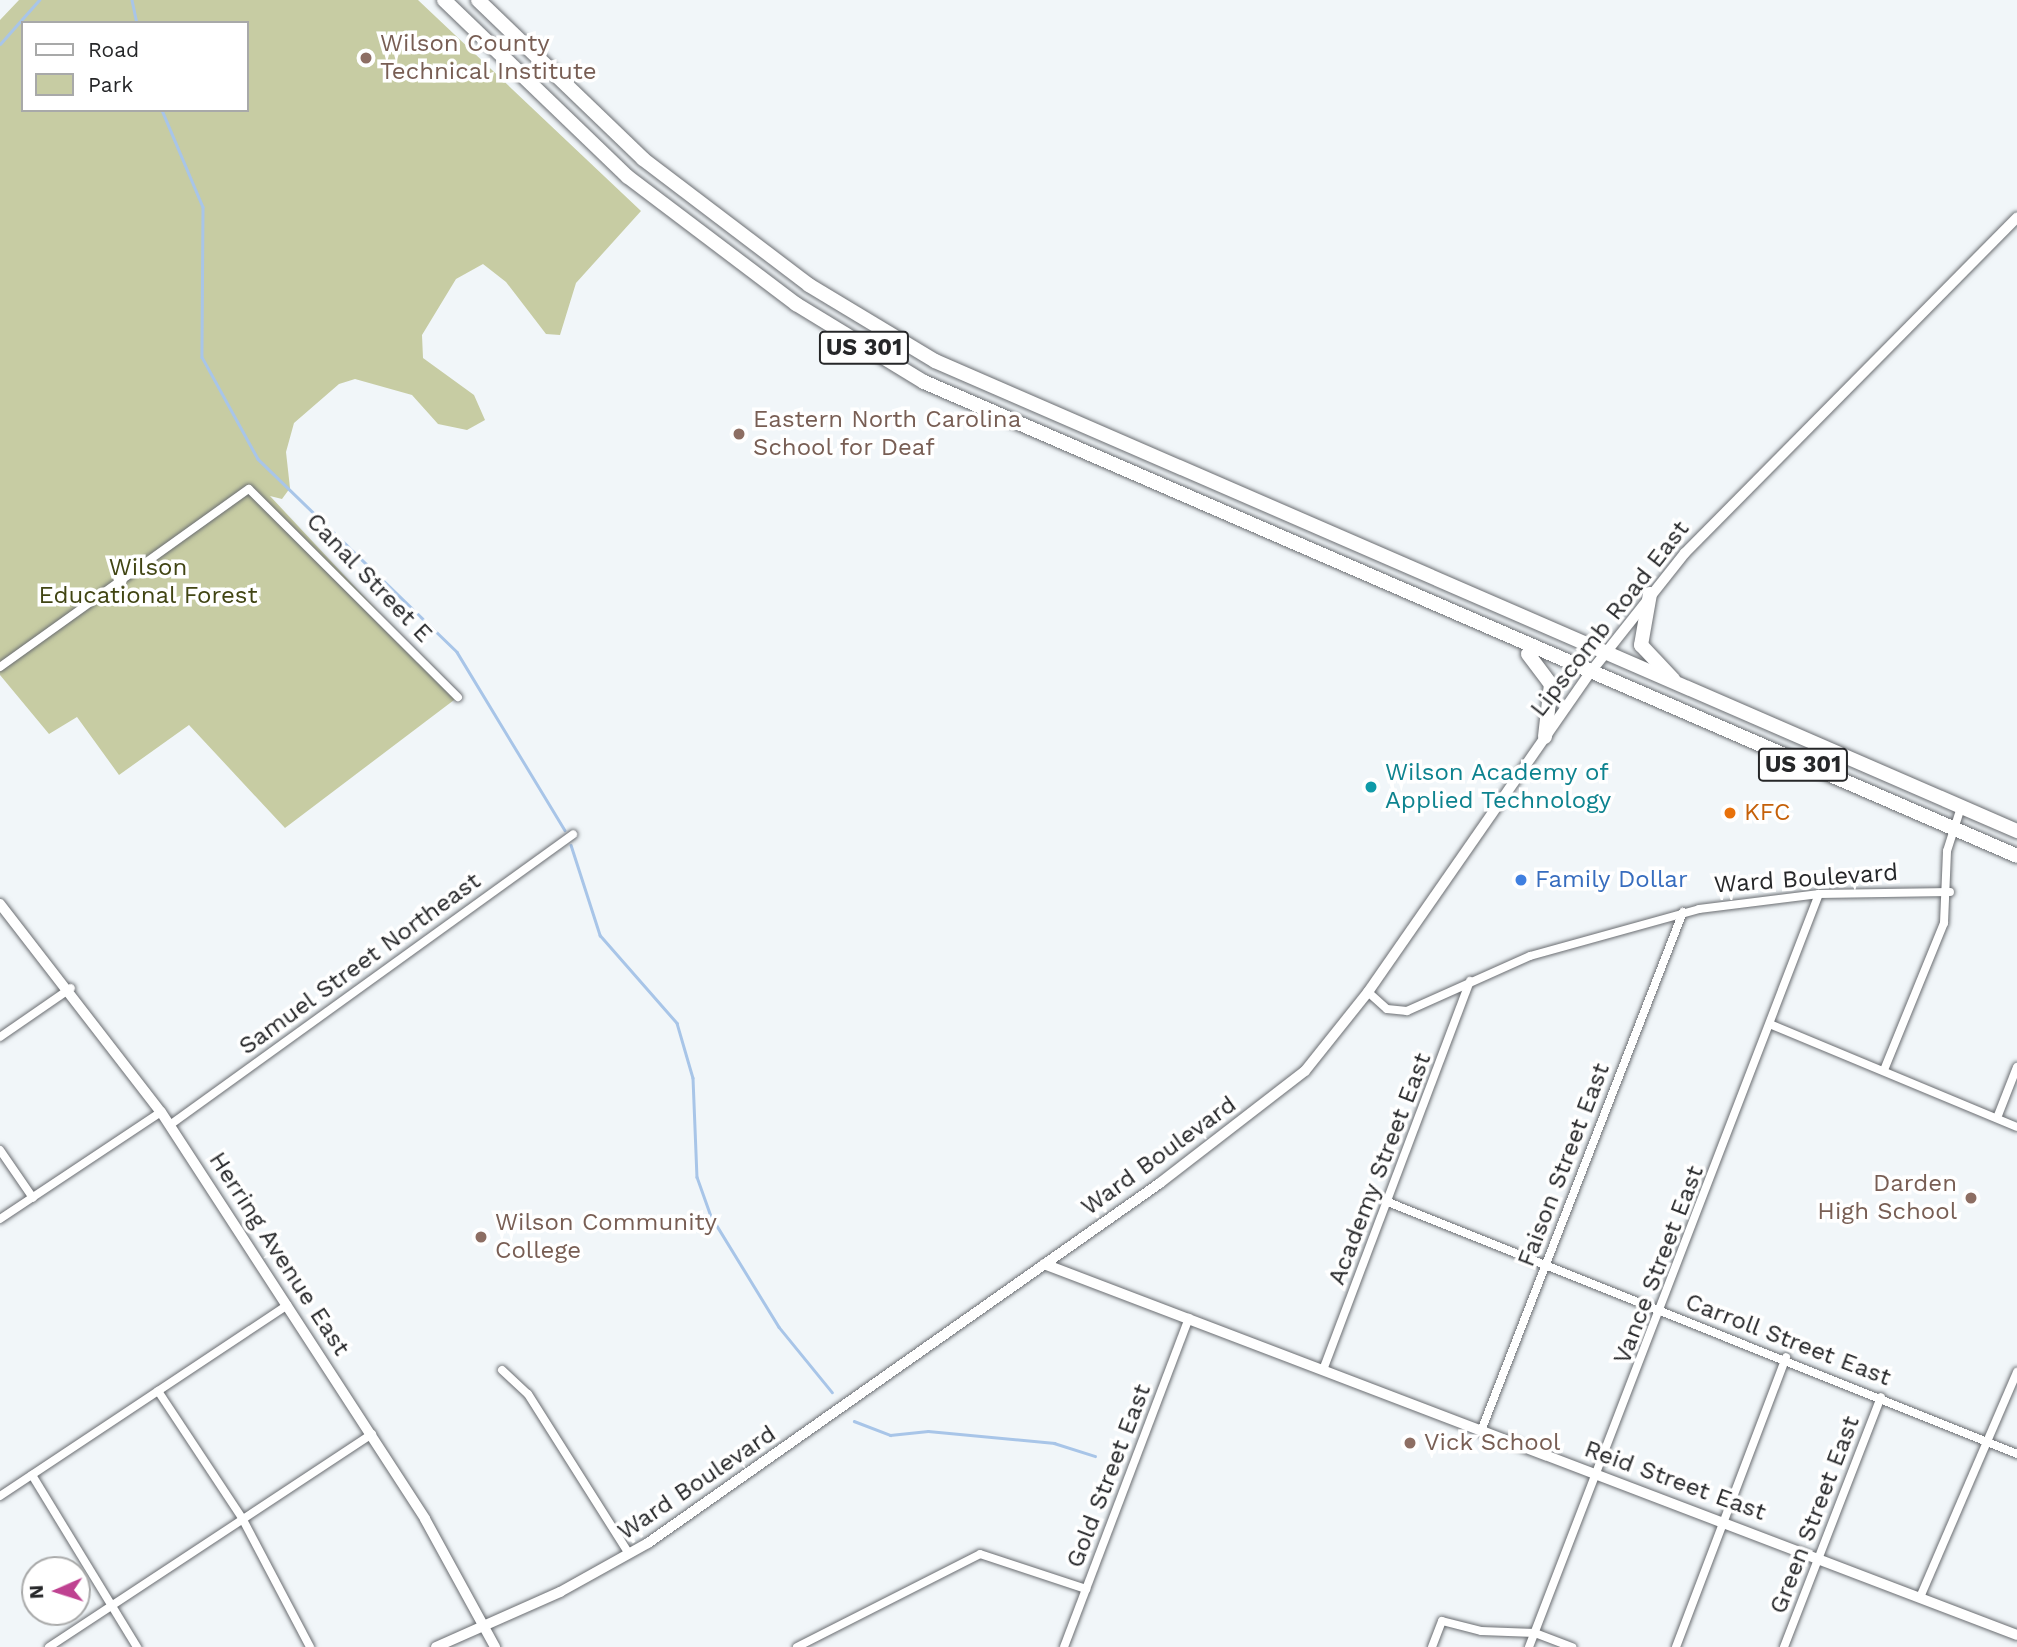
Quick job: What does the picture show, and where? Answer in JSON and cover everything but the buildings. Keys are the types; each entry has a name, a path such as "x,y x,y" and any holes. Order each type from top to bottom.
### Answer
{"highway":[{"name":"US 301","path":"444,0 628,177 853,342 982,411 1516,643 2017,856"},
{"name":"US 301","path":"478,0 643,159 866,321 1004,395 2017,831"},
{"path":"1650,594 1642,647 1688,691"},
{"path":"1516,643 1550,681 1545,737"}],"main road":[{"name":"Lipscomb Road East","path":"1368,992 1589,674 1650,594 1707,528 2017,217"},
{"name":"Herring Avenue East","path":"0,904 71,988 170,1125 372,1434 495,1647"},
{"name":"Ward Boulevard","path":"436,1647 629,1554 757,1471 1255,1113 1305,1071 1368,992"},
{"name":"Reid Street East","path":"1044,1264 1597,1476 1821,1556 2017,1635"}],"street":[{"name":"Canal Street E","path":"0,667 249,489 458,697"},
{"path":"1884,1070 1944,923 1950,892 1952,828 1961,807"},
{"name":"Samuel Street Northeast","path":"170,1125 573,834"},
{"name":"Ward Boulevard","path":"1368,992 1396,1012 1578,940 1683,912 1819,894 1950,892"},
{"name":"Vance Street East","path":"1529,1647 1662,1312 1819,894"},
{"name":"Faison Street East","path":"1481,1432 1683,912"},
{"name":"Academy Street East","path":"1323,1370 1470,981"},
{"path":"0,1037 71,988"},
{"path":"1772,1025 2017,1126"},
{"path":"1997,1118 2017,1068"},
{"path":"0,1219 161,1112"},
{"path":"0,1150 33,1198"},
{"name":"Carroll Street East","path":"1388,1202 1545,1268 1786,1357 2017,1454"},
{"path":"0,1496 287,1305"},
{"name":"Gold Street East","path":"1064,1647 1189,1318"},
{"path":"1676,1647 1786,1357"},
{"path":"502,1370 528,1394 629,1554"},
{"path":"1921,1595 2017,1371"},
{"path":"158,1391 242,1518 310,1647"},
{"name":"Green Street East","path":"1784,1647 1881,1397"},
{"path":"49,1647 372,1434"},
{"path":"32,1475 114,1603 137,1647"},
{"path":"797,1647 808,1644 980,1554 1086,1589"},
{"path":"1432,1647 1442,1621 1480,1632 1535,1633 1572,1647"}],"green space":[{"name":"Wilson Educational Forest","path":"19,0 418,0 641,211 576,283 560,335 546,334 506,282 483,264 456,279 422,335 423,358 474,395 485,420 467,430 438,424 412,395 355,379 339,384 294,423 286,452 290,488 282,499 270,496 458,697 285,828 189,725 119,775 77,717 49,734 0,675 0,20"}],"waterway":[{"path":"0,44 39,0"},
{"path":"132,0 137,21"},
{"path":"163,112 203,207 202,357 258,459 457,652 565,830"},
{"path":"571,845 600,935 677,1023 693,1078 697,1177 711,1216 779,1327 832,1392"},
{"path":"854,1421 890,1435 928,1431 1054,1443 1095,1456"}],"place":[{"name":"Wilson County Technical Institute","path":"366,58"},
{"name":"Eastern North Carolina School for Deaf","path":"739,434"},
{"name":"Wilson Academy of Applied Technology","path":"1371,787"},
{"name":"KFC","path":"1730,813"},
{"name":"Family Dollar","path":"1521,880"},
{"name":"Darden High School","path":"1971,1198"},
{"name":"Wilson Community College","path":"481,1237"},
{"name":"Vick School","path":"1410,1443"}]}
